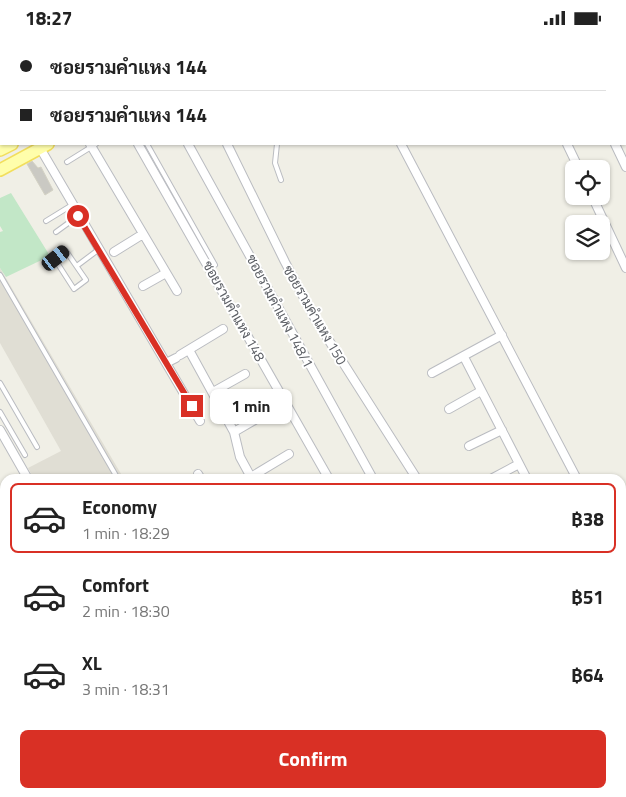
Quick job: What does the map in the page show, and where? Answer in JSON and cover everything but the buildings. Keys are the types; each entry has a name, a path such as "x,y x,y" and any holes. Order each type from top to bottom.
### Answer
{"main road":[{"path":"0,170 44,146"}],"street":[{"path":"93,145 176,291"},
{"name":"ซอยรามคำแหง 148","path":"139,145 326,474"},
{"name":"ซอยรามคำแหง 148/1","path":"189,145 370,474"},
{"name":"ซอยรามคำแหง 150","path":"227,145 285,263 314,317 413,474"},
{"path":"402,145 574,474"},
{"path":"567,145 575,160"},
{"path":"615,145 626,167"},
{"path":"44,146 78,216 200,421"},
{"path":"596,205 626,268"},
{"path":"114,252 143,234"},
{"path":"143,286 166,273"},
{"path":"166,363 223,329"},
{"path":"432,373 502,335"},
{"path":"188,349 234,432 240,457 249,474"},
{"path":"464,357 524,474"},
{"path":"213,392 244,374"},
{"path":"449,409 481,391"},
{"path":"234,432 265,414"},
{"path":"0,430 25,474"},
{"path":"469,446 502,430"},
{"path":"257,474 289,454"},
{"path":"500,474 519,463"}],"lane":[{"path":"67,162 93,145"},
{"path":"148,145 215,265"},
{"path":"277,145 275,163 281,180"},
{"path":"46,221 72,205"},
{"path":"56,231 78,216"},
{"path":"78,265 98,249"},
{"path":"68,252 78,265 86,279 74,289 56,259 68,252"},
{"path":"0,275 115,474"},
{"path":"0,383 37,447"},
{"path":"0,412 25,455"}],"shaded area":[{"path":"0,268 121,474 31,474 28,468 61,451 0,343"}],"green space":[{"path":"11,193 50,256 6,277 0,268 0,232 3,231 0,226 0,198"}],"route":[{"path":"78,216 192,406"}]}
